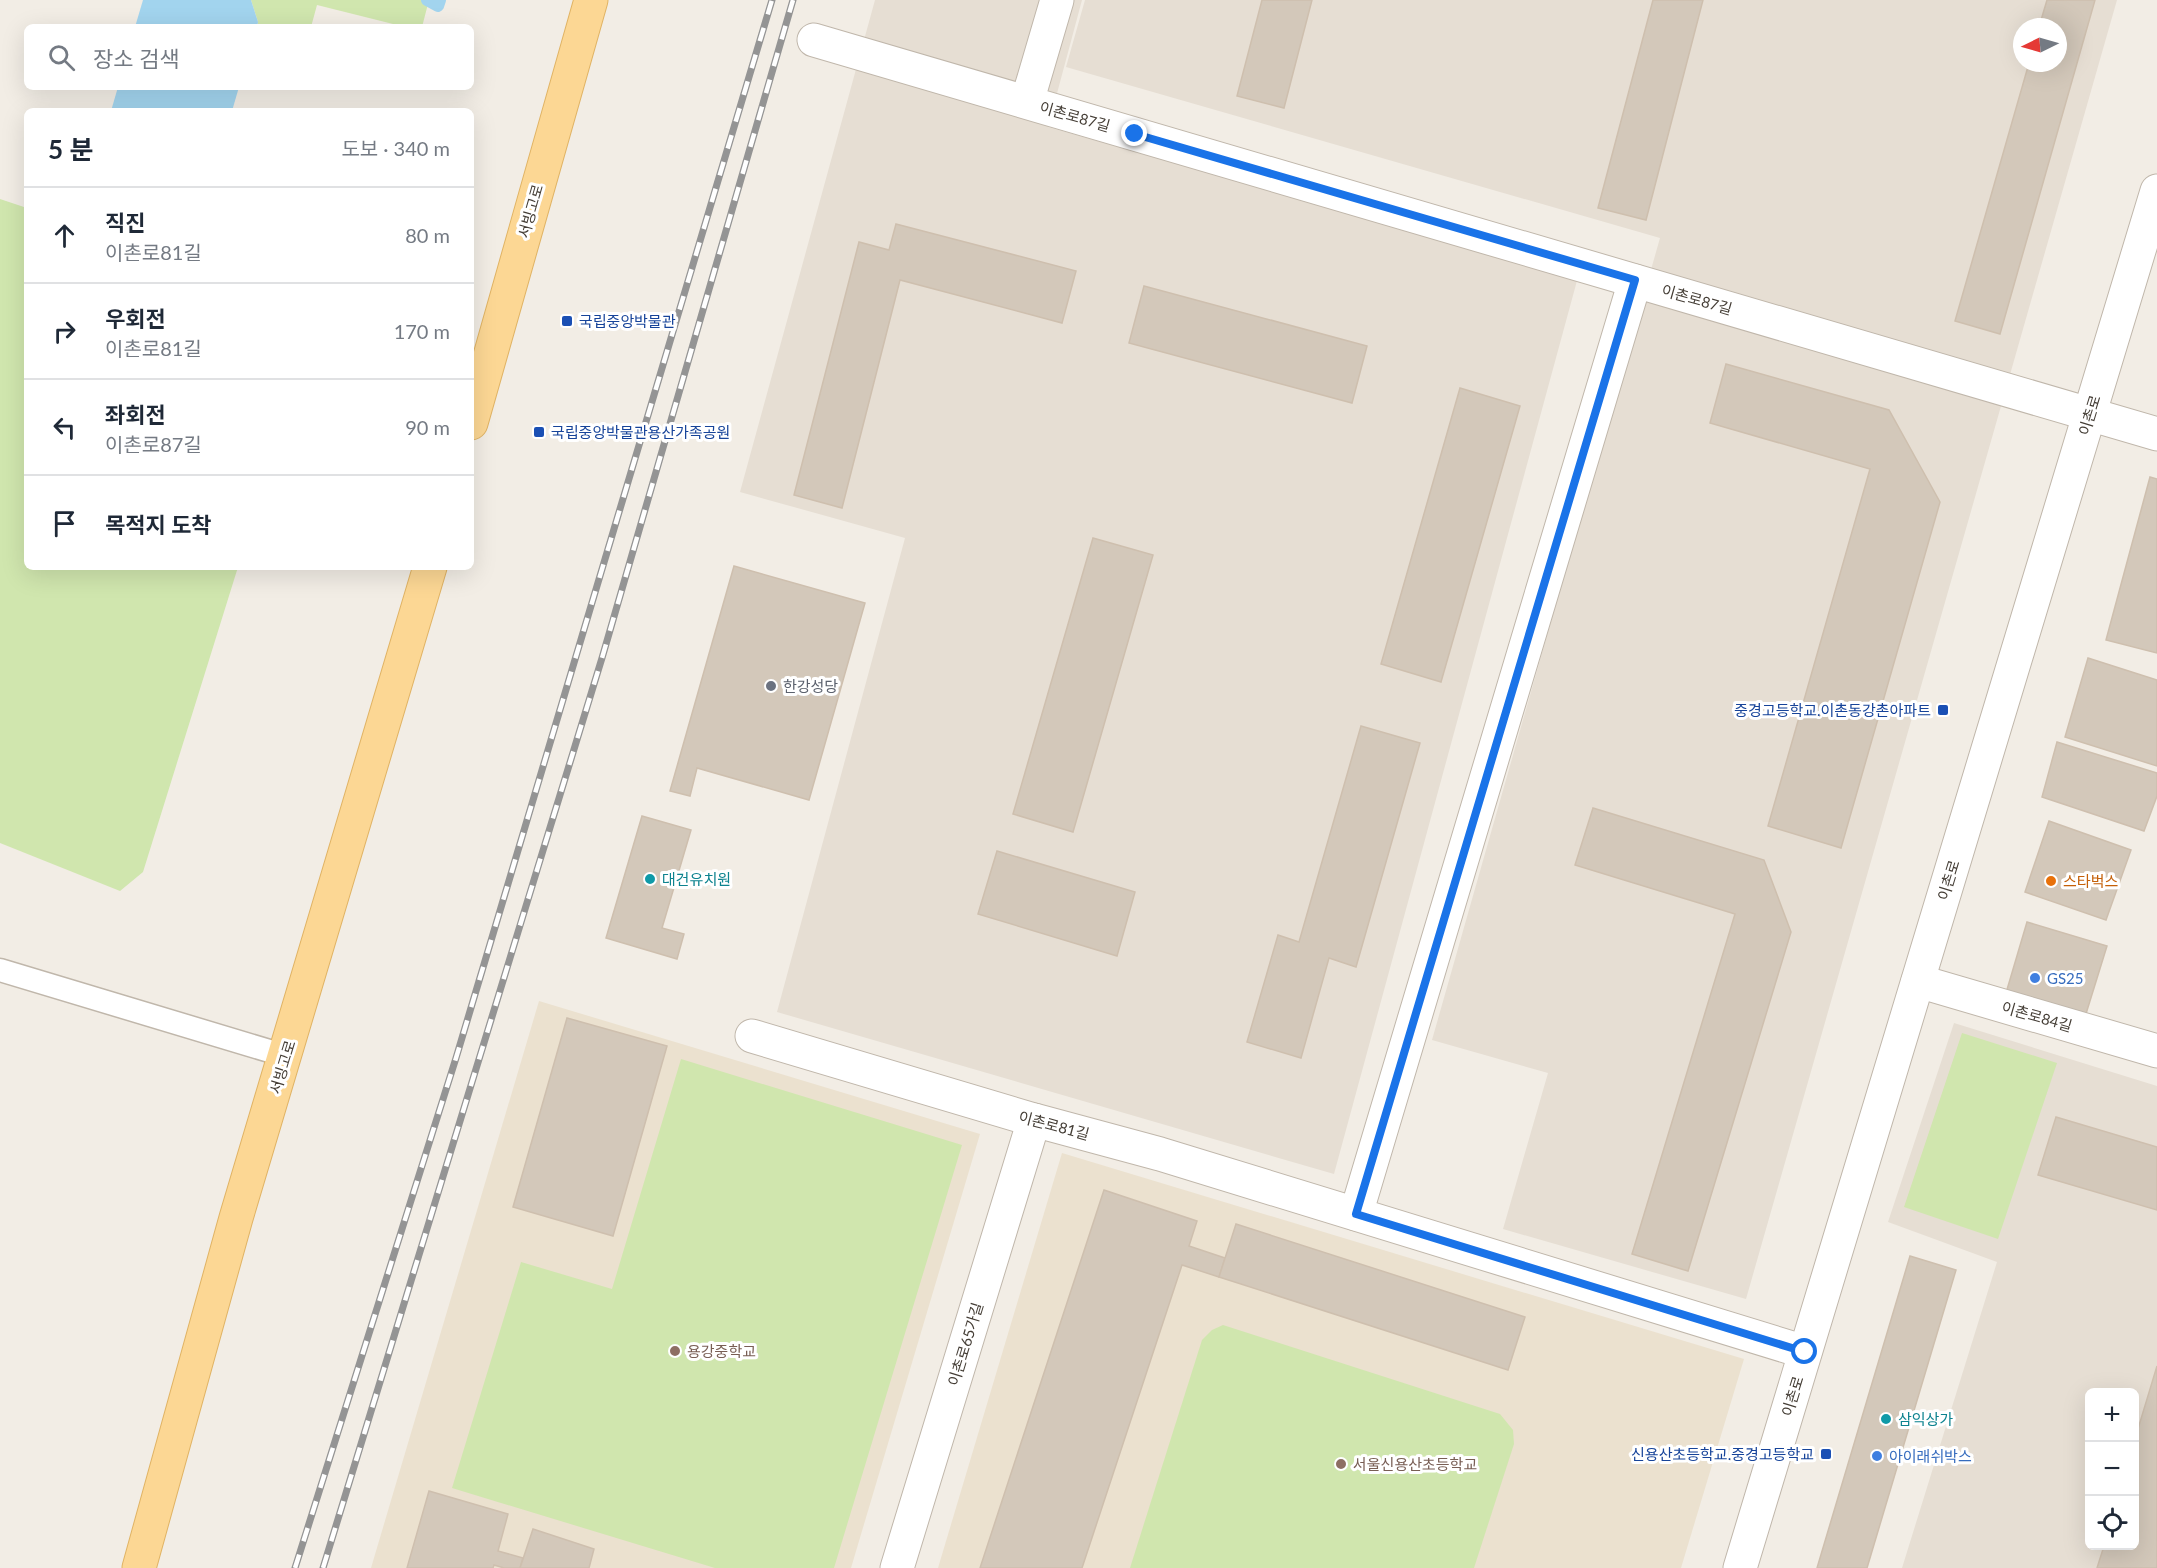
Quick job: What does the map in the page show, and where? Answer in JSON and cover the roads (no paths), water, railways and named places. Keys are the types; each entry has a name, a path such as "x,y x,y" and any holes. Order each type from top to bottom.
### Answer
{"main road":[{"name":"서빙고로","path":"474,412 591,0"},
{"name":"서빙고로","path":"140,1568 236,1218 429,570"}],"street":[{"name":"이촌로87길","path":"1027,102 1057,0"},
{"name":"이촌로87길","path":"814,40 2157,434"},
{"name":"이촌로","path":"1740,1568 2157,191"},
{"path":"1356,1214 1635,280"},
{"name":"이촌로84길","path":"1917,981 2157,1051"},
{"name":"이촌로81길","path":"752,1036 1034,1120 1160,1154 1805,1352"},
{"name":"이촌로65가길","path":"897,1568 1034,1120"}],"lane":[{"path":"0,970 286,1056"}],"water":[{"path":"143,0 251,0 258,22 258,24 136,24"},
{"path":"117,90 238,90 233,108 112,108"}],"waterway":[{"path":"427,0 438,6 440,0"}],"railway":[{"path":"295,1568 456,1058 772,0"},
{"path":"323,1568 602,658 793,0"}],"place":[{"name":"국립중앙박물관","path":"567,321"},
{"name":"국립중앙박물관용산가족공원","path":"539,432"},
{"name":"한강성당","path":"771,686"},
{"name":"중경고등학교.이촌동강촌아파트","path":"1943,710"},
{"name":"대건유치원","path":"650,879"},
{"name":"스타벅스","path":"2051,881"},
{"name":"GS25","path":"2035,978"},
{"name":"용강중학교","path":"675,1351"},
{"name":"삼익상가","path":"1886,1419"},
{"name":"신용산초등학교.중경고등학교","path":"1826,1454"},
{"name":"아이래쉬박스","path":"1877,1456"},
{"name":"서울신용산초등학교","path":"1341,1464"}]}
